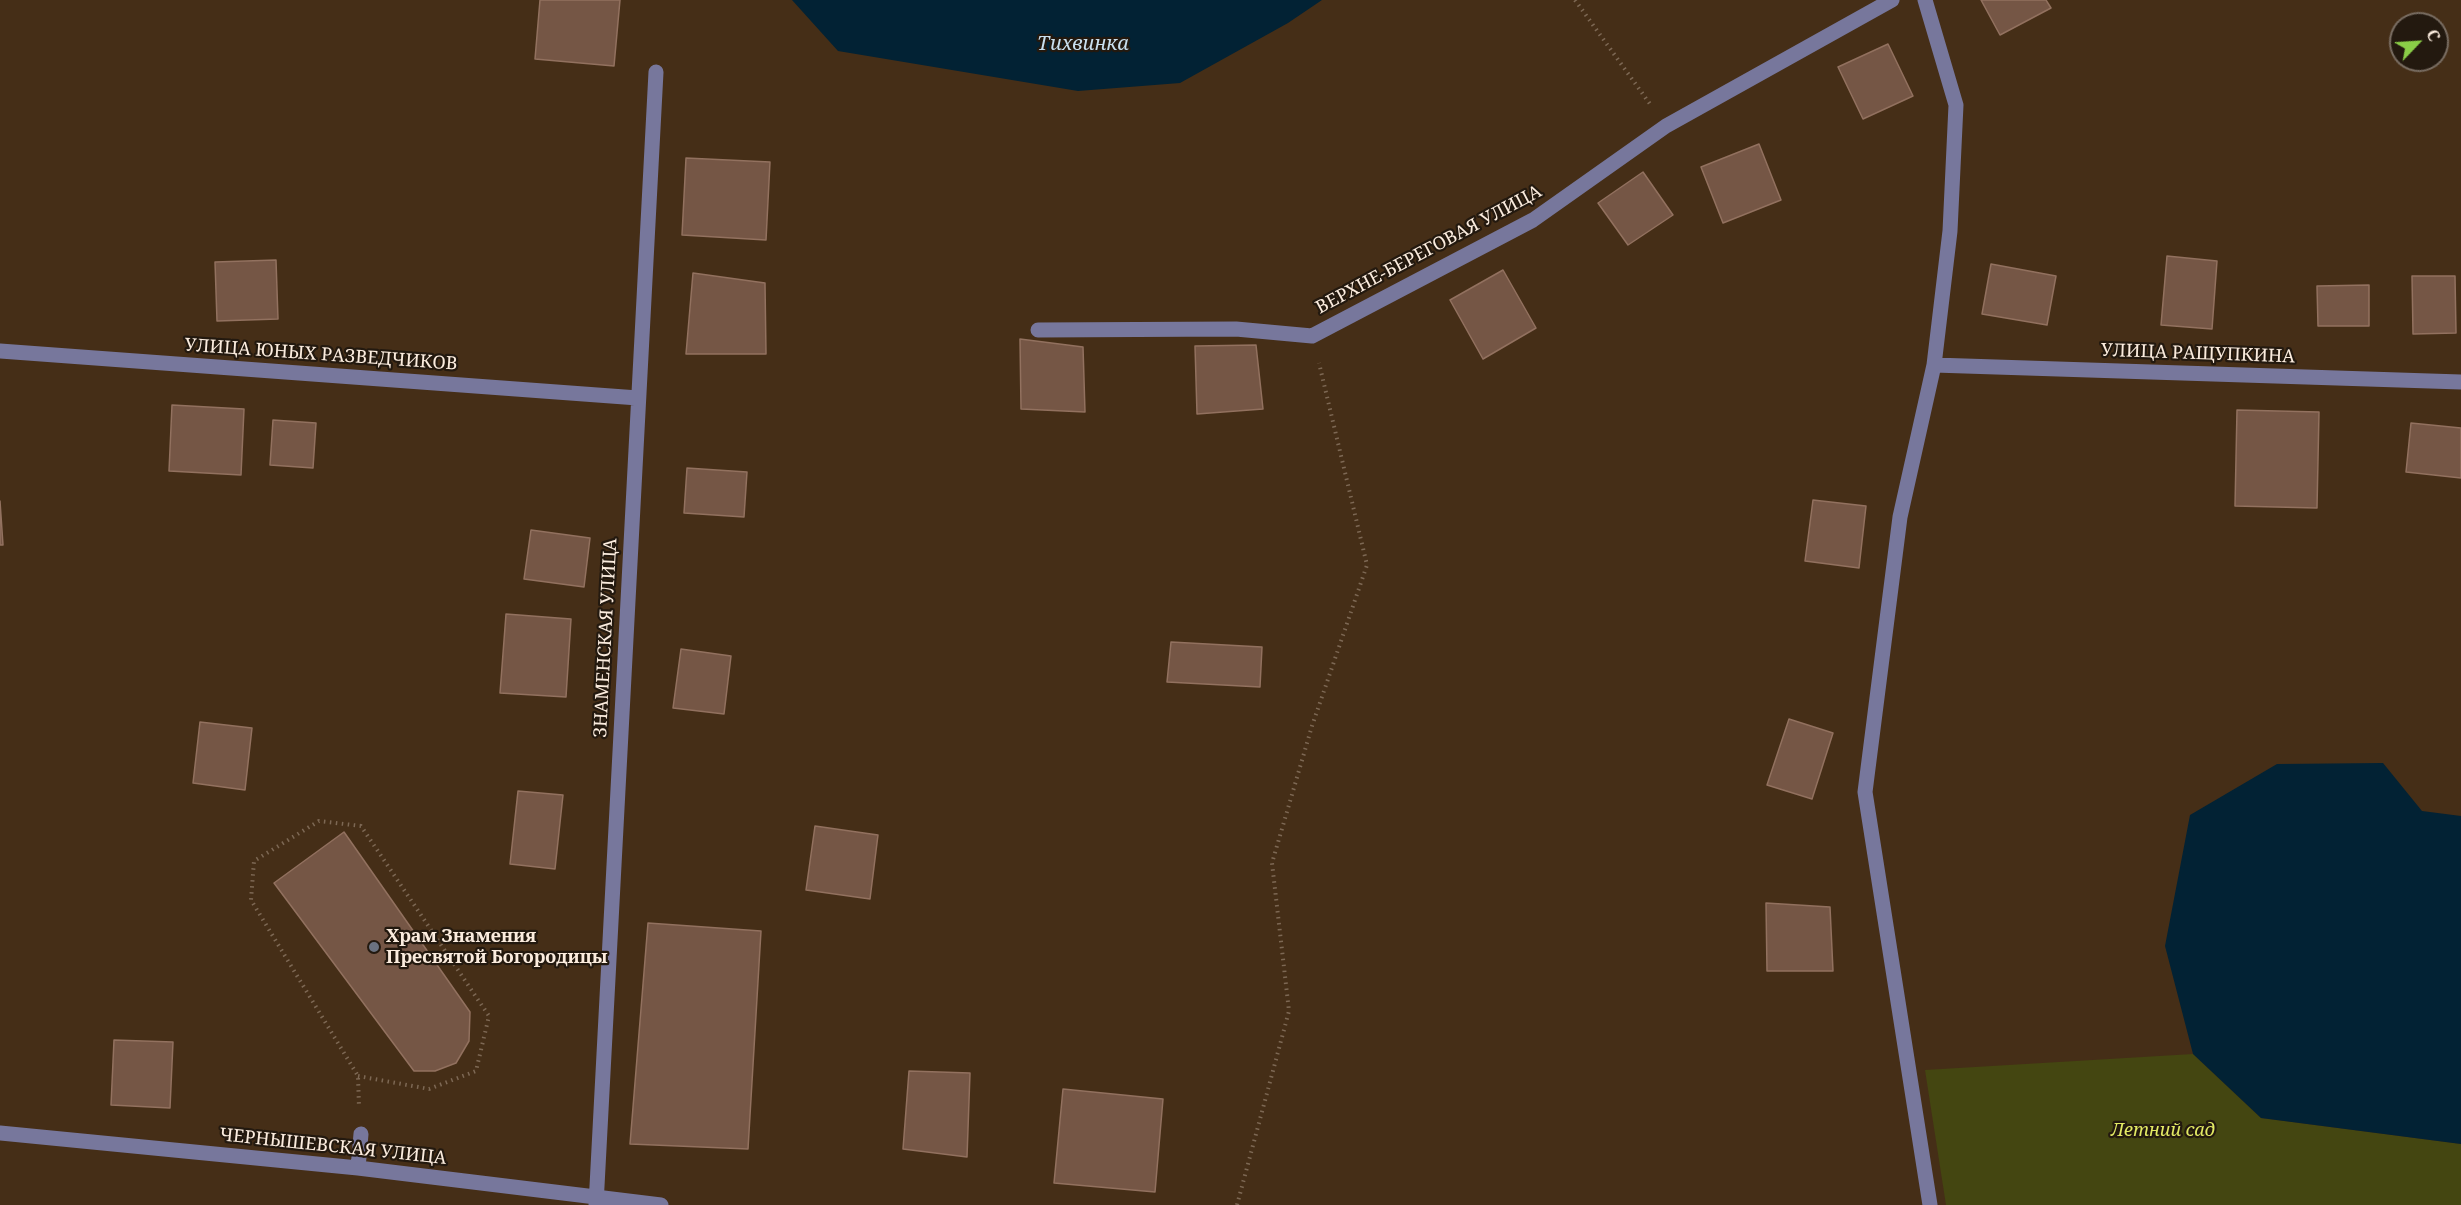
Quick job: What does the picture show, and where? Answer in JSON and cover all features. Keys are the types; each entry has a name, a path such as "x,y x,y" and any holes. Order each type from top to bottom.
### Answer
{"street":[{"name":"ВЕРХНЕ-БЕРЕГОВАЯ УЛИЦА","path":"1038,330 1236,329 1312,336 1533,220 1666,126 1892,0"},
{"path":"1925,0 1956,105 1950,231 1934,365 1900,517 1865,792 1930,1205"},
{"name":"ЗНАМЕНСКАЯ УЛИЦА","path":"597,1201 656,72"},
{"name":"УЛИЦА ЮНЫХ РАЗВЕДЧИКОВ","path":"0,351 638,398"},
{"name":"УЛИЦА РАЩУПКИНА","path":"1934,365 2461,382"},
{"name":"ЧЕРНЫШЕВСКАЯ УЛИЦА","path":"0,1133 358,1168 597,1201 661,1205"},
{"path":"358,1168 361,1134"}],"path":[{"path":"1575,0 1666,126"},
{"path":"1237,1205 1288,1011 1272,863 1312,726 1367,565 1312,336"},
{"path":"358,1076 429,1089 476,1071 489,1016 361,826 319,821 254,861 251,900 358,1076 361,1134"}],"green space":[{"name":"Летний сад","path":"2193,1054 2261,1118 2461,1144 2461,1205 1946,1205 1925,1070"}],"water":[{"name":"Тихвинка","path":"792,0 1322,0 1288,23 1180,83 1078,91 838,51"},
{"path":"2383,763 2422,811 2461,816 2461,1144 2261,1118 2193,1054 2165,946 2190,815 2277,764"}],"building":[{"path":"540,0 620,0 614,66 535,59"},
{"path":"1981,0 2046,0 2051,8 2000,35"},
{"path":"1888,44 1913,96 1863,119 1838,67"},
{"path":"1759,144 1781,200 1723,223 1701,167"},
{"path":"686,158 770,162 766,240 682,235"},
{"path":"1643,172 1673,215 1628,245 1598,203"},
{"path":"2167,256 2217,261 2212,329 2161,325"},
{"path":"276,260 278,319 217,321 215,262"},
{"path":"1991,264 2056,276 2047,325 1982,314"},
{"path":"1503,270 1536,328 1483,359 1450,300"},
{"path":"693,273 765,283 766,354 686,354"},
{"path":"2412,276 2455,276 2456,333 2413,334"},
{"path":"2369,285 2369,326 2318,326 2317,286"},
{"path":"1020,339 1083,347 1085,412 1021,409"},
{"path":"1256,345 1263,409 1197,414 1195,346"},
{"path":"172,405 244,409 241,475 169,471"},
{"path":"2237,410 2319,412 2317,508 2235,506"},
{"path":"273,420 316,423 313,468 270,465"},
{"path":"2411,423 2461,428 2461,478 2406,472"},
{"path":"687,468 747,472 744,517 684,513"},
{"path":"1813,500 1866,506 1859,568 1805,561"},
{"path":"0,501 3,545 0,545"},
{"path":"531,530 590,538 584,587 524,579"},
{"path":"506,614 571,619 566,697 500,693"},
{"path":"1171,642 1262,647 1260,687 1167,682"},
{"path":"681,649 731,656 724,714 673,708"},
{"path":"1789,719 1833,733 1812,799 1767,785"},
{"path":"200,722 252,728 245,790 193,783"},
{"path":"518,791 563,795 555,869 510,864"},
{"path":"815,826 878,835 870,899 806,890"},
{"name":"Храм Знамения Пресвятой Богородицы","path":"344,832 470,1012 469,1041 456,1063 435,1071 414,1071 274,883"},
{"path":"1766,903 1830,907 1833,971 1767,971"},
{"path":"648,923 761,931 748,1149 630,1144"},
{"path":"114,1040 173,1042 170,1108 111,1105"},
{"path":"909,1071 970,1073 967,1157 903,1149"},
{"path":"1063,1089 1163,1099 1155,1192 1054,1183"}],"place":[{"name":"Храм Знамения Пресвятой Богородицы","path":"374,947"}]}
